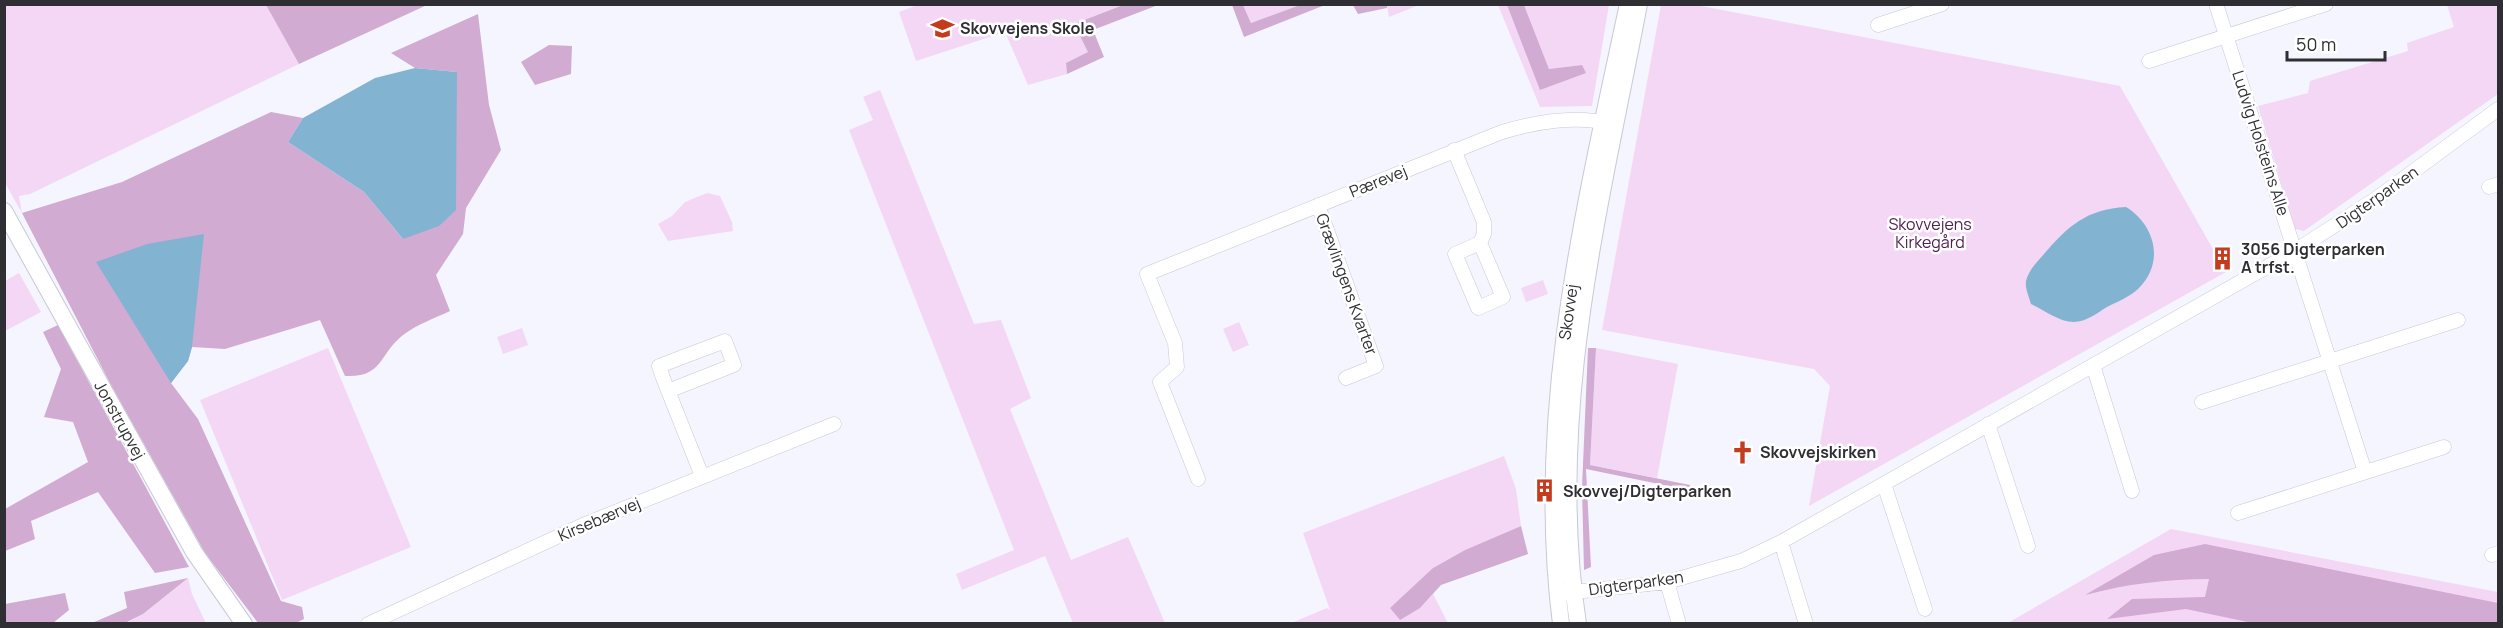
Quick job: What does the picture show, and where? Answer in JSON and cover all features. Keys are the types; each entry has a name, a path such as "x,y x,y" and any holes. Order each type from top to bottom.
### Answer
{"street":[{"name":"Skovvej","path":"1610,124 1628,4"},
{"name":"Skovvej","path":"1578,624 1565,593 1552,516 1554,425 1573,275 1639,4"},
{"path":"1878,25 1942,4"},
{"name":"Ludvig Holsteins Alle","path":"2216,4 2365,472"},
{"path":"2149,61 2326,4"},
{"name":"Digterparken","path":"1565,593 1667,582 1741,561 1781,542 2295,251 2377,198 2499,109"},
{"name":"Pærevej","path":"1198,478 1160,382 1177,367 1175,343 1147,274 1454,150 1523,126 1559,121 1610,124"},
{"path":"1454,150 1484,222 1484,234 1480,243 1455,254 1478,308 1503,297 1480,243"},
{"name":"Grævlingens Kvarter","path":"1318,206 1376,366 1346,378"},
{"name":"Jonstrupvej","path":"4,211 194,552 244,624"},
{"path":"2202,402 2458,320"},
{"path":"668,391 734,365 725,340 659,366 668,391 702,476"},
{"path":"2093,365 2132,491"},
{"name":"Kirsebærvej","path":"368,624 583,525 834,424"},
{"path":"1988,424 2028,546"},
{"path":"2238,513 2444,447"},
{"path":"1884,484 1925,609"},
{"path":"1781,542 1806,624"},
{"path":"1667,582 1679,624"},
{"name":"Skovvej","path":"1561,624 1565,593"}],"green space":[{"path":"920,4 1123,5 1074,24 1089,52 1066,63 1067,74 1028,85 1005,32 916,61 899,12"},
{"path":"1387,4 1419,5 1389,17"},
{"path":"4,5 266,5 299,64 30,194 19,196 22,213 5,183"},
{"path":"1243,5 1300,5 1251,23"},
{"path":"1498,5 1507,5 1541,89 1582,65 1549,69 1524,5 1609,5 1592,106 1540,107"},
{"name":"Skovvejens Kirkegård","path":"1661,5 1696,5 2120,86 2226,272 1809,506 1830,386 1814,369 1602,330"},
{"path":"2447,5 2498,5 2498,94 2304,231 2295,229 2258,106 2308,93 2310,81 2408,51 2407,43 2454,27"},
{"path":"880,90 974,324 1001,320 1031,398 1010,409 1071,560 1128,537 1165,623 1073,623 1045,556 962,590 956,574 1014,550 849,130 873,120 863,97"},
{"path":"707,193 720,196 732,222 733,231 668,241 658,224 672,216 685,202"},
{"path":"19,273 41,312 5,331 5,281"},
{"path":"1543,280 1548,294 1526,302 1521,288"},
{"path":"1239,322 1249,345 1233,352 1223,329"},
{"path":"522,328 528,345 503,354 497,337"},
{"path":"328,348 411,547 282,600 200,400"},
{"path":"1596,348 1678,364 1657,478 1590,465"},
{"path":"1504,456 1516,489 1521,526 1465,550 1433,568 1420,608 1433,594 1448,623 1289,624 1327,608 1330,610 1303,533"},
{"path":"2171,529 2498,592 2498,623 2006,624"},
{"path":"188,578 192,594 206,623 125,624 143,614"}],"shaded area":[{"path":"266,5 427,5 299,64"},
{"path":"1123,5 1158,5 1093,30 1104,57 1067,74 1066,63 1088,52 1074,24"},
{"path":"1232,5 1243,5 1251,23 1300,5 1325,5 1244,37"},
{"path":"1353,5 1387,5 1387,8 1358,14"},
{"path":"1507,5 1524,5 1549,69 1582,65 1586,73 1540,90"},
{"path":"478,14 489,105 501,150 466,208 463,234 436,275 450,311 408,331 395,342 374,369 357,376 345,376 320,320 225,349 192,347 188,361 171,383 198,419 281,601 302,607 304,619 296,623 258,623 205,553 111,385 22,213 122,182 271,112 303,118 288,142 364,192 403,239 457,72 415,68 391,53"},
{"path":"549,45 572,46 571,74 535,85 521,62"},
{"path":"58,325 189,567 155,573 98,492 31,521 35,539 5,551 5,509 88,462 73,422 44,417 61,369 43,332"},
{"path":"1588,348 1596,348 1590,465 1690,485 1693,491 1586,469 1591,567 1584,570 1582,487"},
{"path":"1521,526 1528,554 1441,585 1420,608 1400,620 1390,608 1433,568 1465,550"},
{"path":"2205,544 2498,603 2498,623 2257,624 2186,609 2107,619 2132,599 2205,597 2209,579 2147,583 2085,595 2154,555"},
{"path":"188,578 143,614 125,623 92,623 127,608 124,592"},
{"path":"65,593 69,610 53,623 5,623 5,604"}],"water":[{"path":"415,68 457,72 456,210 439,226 403,239 364,192 288,142 303,118 375,78"},
{"path":"2126,207 2144,224 2153,244 2152,267 2139,288 2091,317 2078,322 2063,320 2031,304 2026,287 2027,277 2061,235 2089,215 2112,208"},
{"path":"204,234 192,347 188,361 171,383 96,262 147,244"}],"place":[{"name":"Skovvejens Skole","path":"942,28"},
{"name":"3056 Digterparken A trfst.","path":"2223,258"},
{"name":"Skovvejskirken","path":"1742,452"},
{"name":"Skovvej/Digterparken","path":"1545,491"}]}
